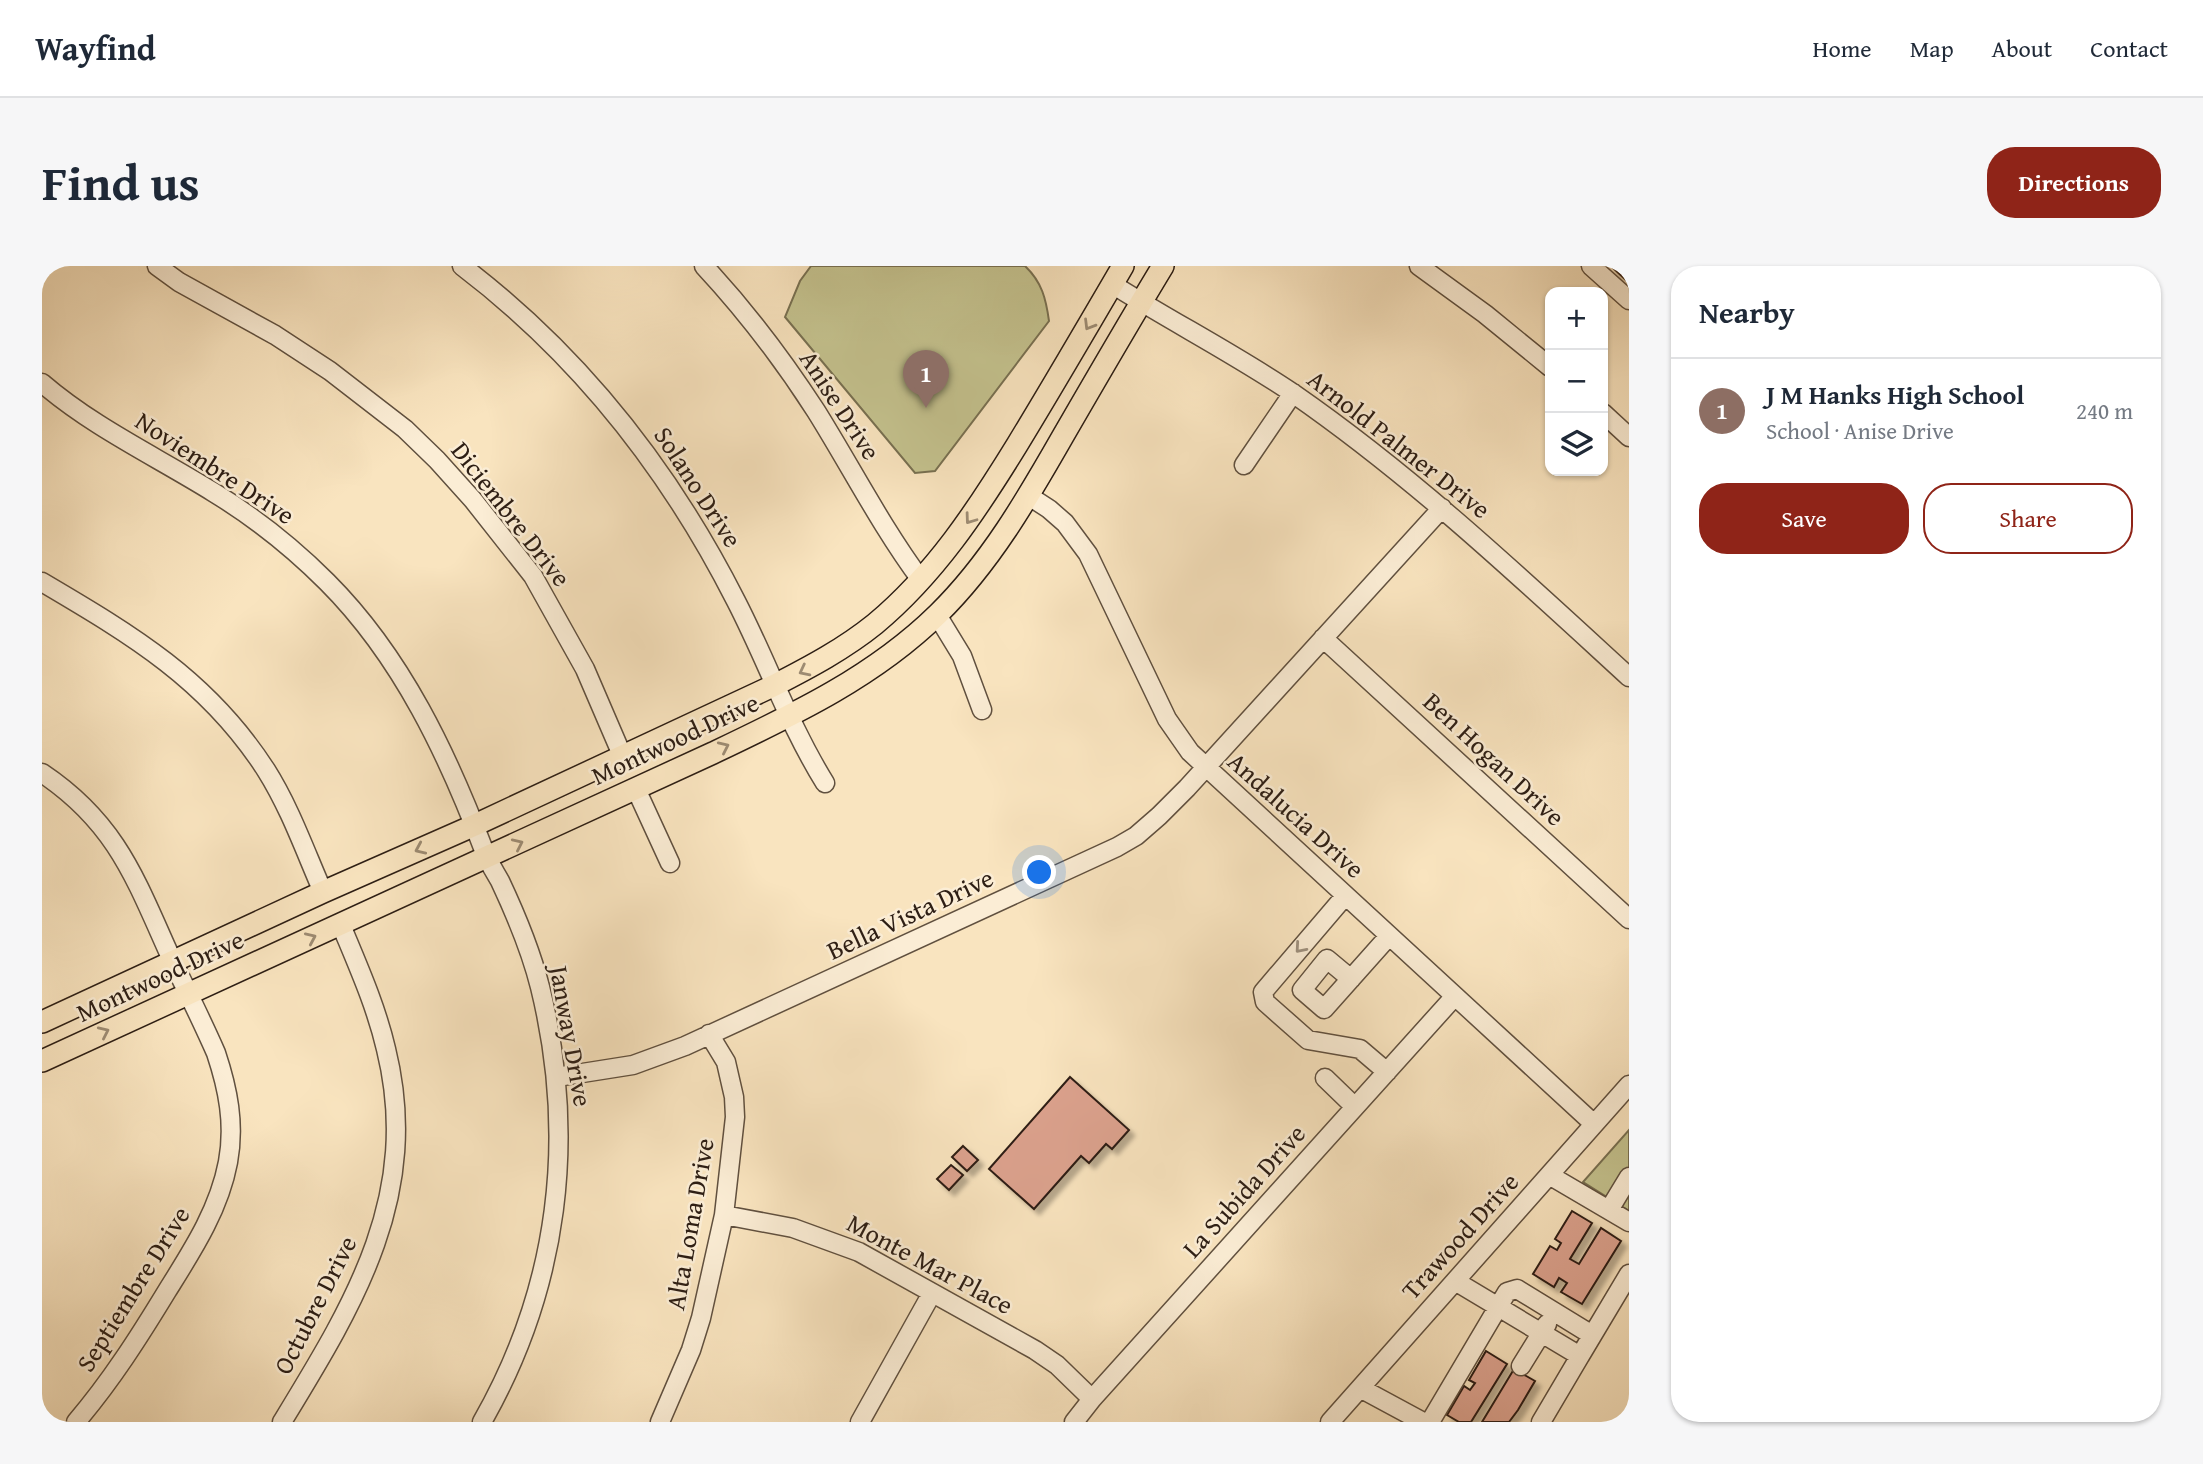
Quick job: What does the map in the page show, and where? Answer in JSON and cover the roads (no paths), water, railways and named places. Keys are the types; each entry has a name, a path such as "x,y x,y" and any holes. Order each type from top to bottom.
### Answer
{"main road":[{"name":"Montwood Drive","path":"42,1061 636,789 789,717 858,678 937,615 964,587 1029,496 1163,266"},
{"name":"Montwood Drive","path":"42,1022 775,685 819,663 849,643 876,623 921,580 981,504 1118,275"}],"street":[{"name":"Diciembre Drive","path":"157,266 179,282 275,335 330,371 387,415 437,460 473,500 533,576 585,669 622,755"},
{"name":"Solano Drive","path":"462,266 493,289 544,336 590,384 645,450 717,564 807,754 825,783"},
{"name":"Anise Drive","path":"704,266 797,383 881,522 921,580"},
{"path":"1419,266 1485,314 1545,363"},
{"path":"1591,266 1629,300"},
{"name":"Arnold Palmer Drive","path":"1118,275 1141,302 1249,364 1293,393 1401,474 1515,571 1629,677"},
{"name":"Noviembre Drive","path":"42,383 64,402 100,426 212,491 256,520 328,583 382,648 412,693 432,729 475,825"},
{"path":"1244,464 1293,393"},
{"path":"1608,418 1629,437"},
{"name":"Andalucia Drive","path":"1029,496 1065,523 1083,547 1105,586 1167,719 1189,752 1594,1124"},
{"name":"Bella Vista Drive","path":"557,1077 633,1065 709,1034 1136,836 1205,768 1442,508"},
{"path":"42,582 162,657 228,719 267,772 287,809 323,892"},
{"path":"937,615 962,656 982,710"},
{"name":"Ben Hogan Drive","path":"1323,638 1629,919"},
{"name":"Septiembre Drive","path":"42,773 83,804 115,842 190,992 216,1053 230,1106 231,1138 228,1162 208,1223 114,1375 76,1422"},
{"path":"636,789 670,863"},
{"name":"Janway Drive","path":"475,825 487,858 526,942 540,987 557,1077 560,1147 556,1193 537,1293 494,1401 482,1422"},
{"path":"1345,896 1263,992 1265,1002 1308,1040 1360,1049 1387,1072"},
{"name":"Octubre Drive","path":"282,1422 336,1332 363,1279 378,1240 390,1183 395,1116 387,1052 369,991 341,925"},
{"path":"1351,979 1389,936"},
{"name":"La Subida Drive","path":"1074,1422 1455,996"},
{"name":"Alta Loma Drive","path":"660,1422 691,1350 701,1318 724,1215 735,1116 734,1097 726,1062 709,1034"},
{"path":"1325,1078 1355,1107"},
{"name":"Trawood Drive","path":"1330,1422 1629,1085"},
{"path":"1549,1175 1629,1222"},
{"path":"1609,1210 1629,1177"},
{"name":"Monte Mar Place","path":"724,1215 793,1228 826,1239 896,1271 1035,1350 1057,1365 1092,1399"},
{"path":"1541,1422 1629,1274"},
{"path":"1455,1281 1580,1356"},
{"path":"1430,1422 1507,1292 1517,1289 1592,1335"},
{"path":"860,1422 932,1293"},
{"path":"1521,1366 1554,1312"},
{"path":"1360,1388 1423,1422"}],"place":[{"name":"J M Hanks High School","path":"926,408"}]}
